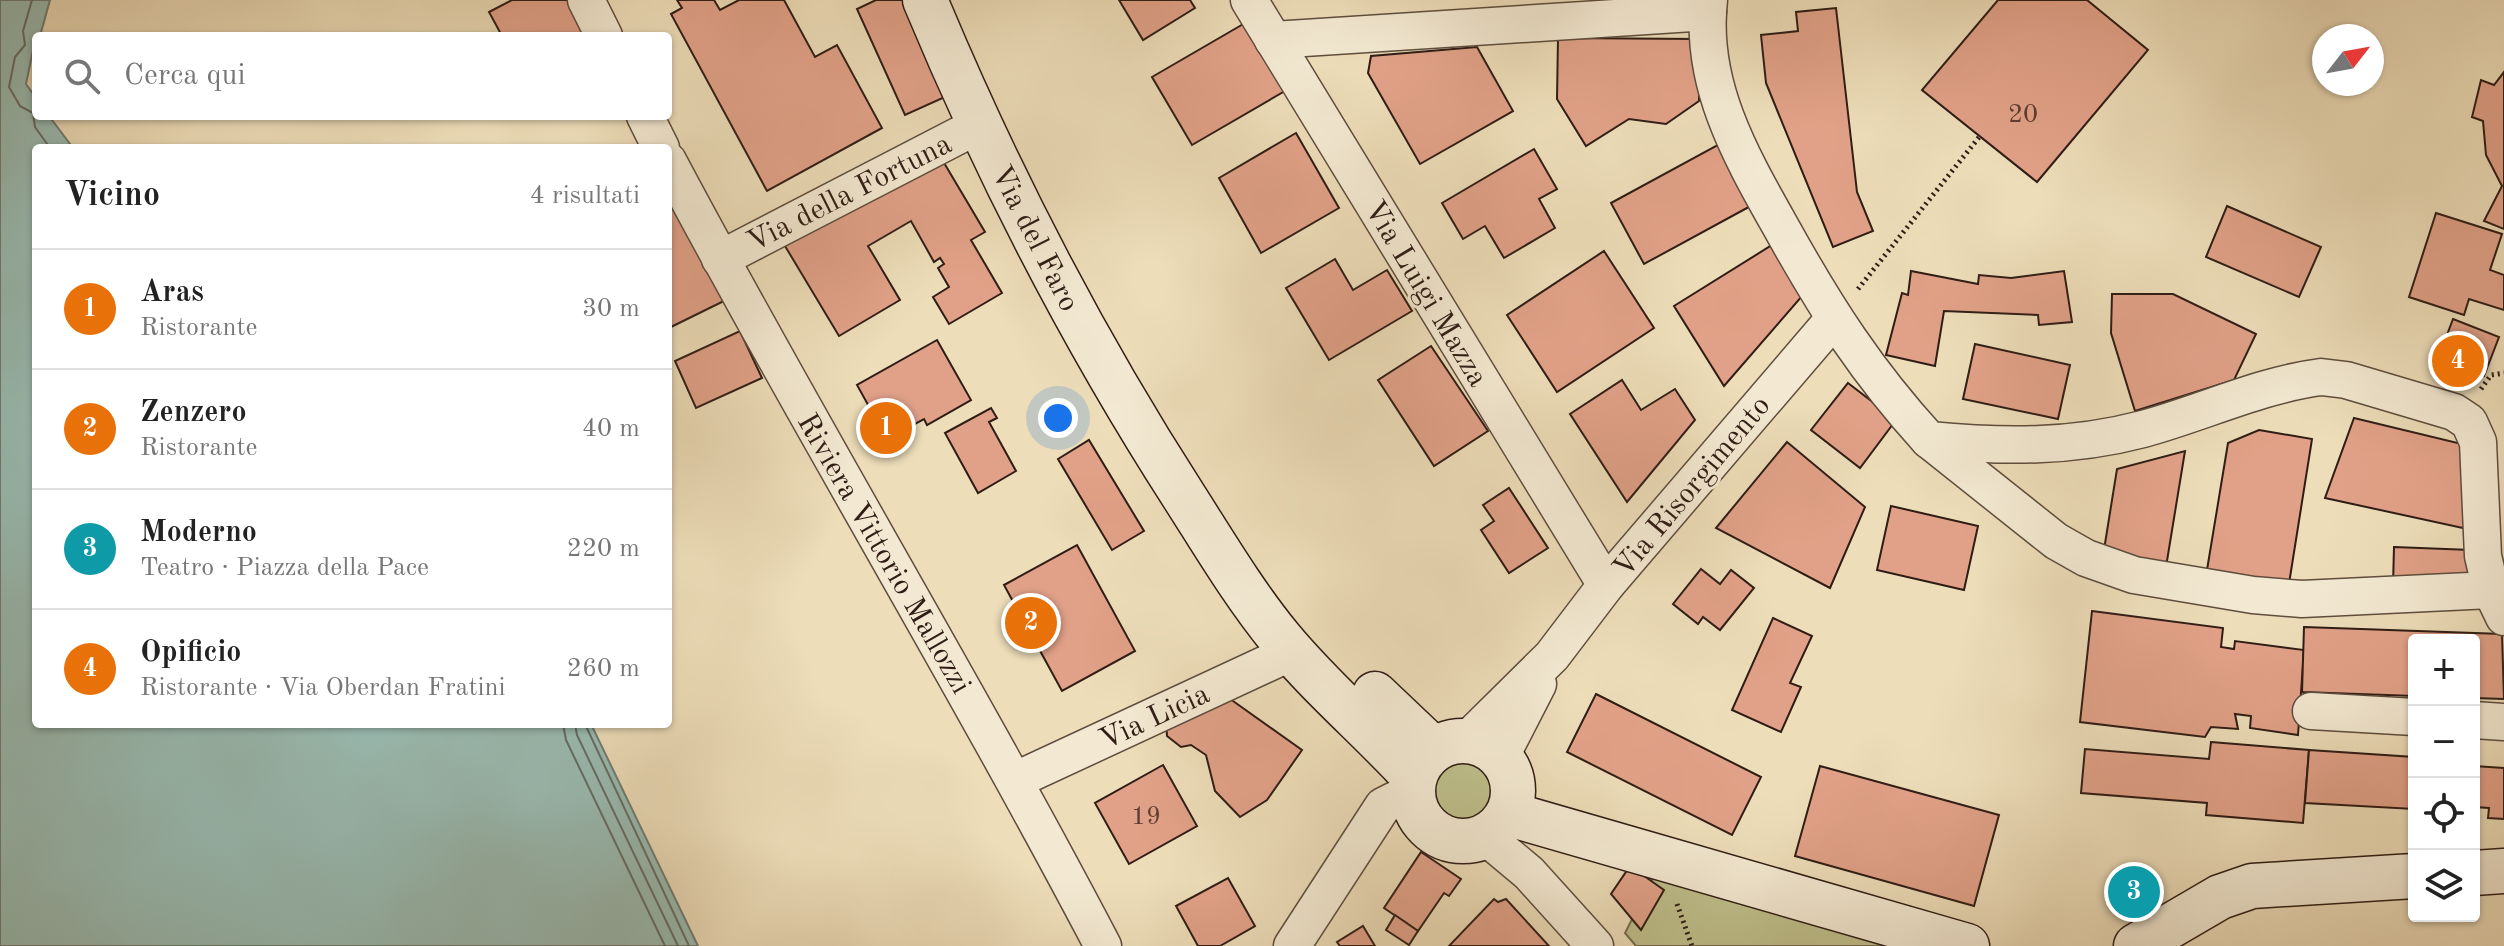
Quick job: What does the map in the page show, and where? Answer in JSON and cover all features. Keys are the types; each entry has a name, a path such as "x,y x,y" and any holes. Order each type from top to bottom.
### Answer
{"street":[{"path":"586,0 602,32"},
{"name":"Via del Faro","path":"925,0 979,125 1095,350 1165,467 1252,602 1292,652 1445,763"},
{"name":"Via Luigi Mazza","path":"1249,0 1606,585"},
{"path":"1273,40 1709,6 1709,56 1726,121 1748,169 1833,320 1878,382 1929,440 2056,541 2086,558 2134,575 2253,595 2498,603 2479,520 2480,456 2469,422 2454,412 2346,380 2307,379 2144,428 2067,444 2005,446 1929,440"},
{"path":"647,120 659,144"},
{"name":"Via della Fortuna","path":"720,259 979,125"},
{"name":"Riviera Vittorio Mallozzi","path":"672,169 781,371 1016,780 1103,946"},
{"name":"Via Risorgimento","path":"1445,763 1552,656 1606,585 1833,320"},
{"name":"Via del Faro","path":"1165,467 1348,666 1445,763"},
{"name":"Via Licia","path":"1016,780 1292,652"},
{"path":"2311,711 2408,717"},
{"path":"2480,720 2504,722"},
{"path":"1445,763 1421,819 1433,832 1463,842 1497,825 1554,827 1967,946"},
{"path":"1292,946 1383,806 1445,763 1512,781 1497,825"},
{"path":"1497,825 1529,873 1595,946"},
{"path":"1529,873 1554,827"},
{"path":"2480,873 2504,871"},
{"path":"2136,946 2220,897 2252,886 2408,876"}],"path":[{"path":"1833,320 1980,136"}],"green space":[{"path":"1463,762 1484,770 1492,791 1484,812 1463,820 1442,812 1434,791 1442,770"},
{"path":"1656,872 1910,946 1636,946 1625,933"}],"water":[{"path":"0,0 50,0 41,32 32,32 32,55 26,84 32,92 32,120 52,120 70,144 32,144 32,728 593,728 698,946 0,946"}],"building":[{"path":"512,0 573,0 585,23 583,32 500,32 489,12"},
{"path":"677,0 714,0 720,10 739,0 784,0 815,57 837,45 882,128 767,191 671,14 682,8"},
{"path":"876,0 914,0 956,92 905,115 857,9"},
{"path":"1119,0 1190,0 1195,8 1143,40"},
{"path":"1998,0 2087,0 2148,50 2037,182 1922,90"},
{"path":"1836,8 1857,192 1873,231 1833,247 1766,83 1761,35 1798,31 1796,12"},
{"path":"1245,23 1285,91 1192,145 1152,77"},
{"path":"1558,38 1699,39 1699,101 1666,124 1629,119 1586,146 1557,99"},
{"path":"1477,47 1513,111 1420,164 1368,73 1371,56"},
{"path":"2504,72 2504,229 2484,221 2502,186 2486,155 2483,121 2472,117 2481,80 2494,85"},
{"path":"1296,133 1339,208 1261,253 1219,178"},
{"path":"1725,141 1758,202 1644,264 1611,203"},
{"path":"1534,149 1557,189 1539,199 1555,228 1504,258 1485,226 1463,239 1442,203"},
{"path":"937,151 985,232 971,240 1002,293 949,324 933,297 949,287 938,268 944,264 940,258 934,262 911,221 868,246 900,300 839,336 779,236"},
{"path":"672,189 732,297 672,327"},
{"path":"2227,206 2321,247 2299,297 2206,257"},
{"path":"2436,213 2502,234 2490,270 2504,275 2504,310 2469,299 2464,315 2409,297"},
{"path":"1772,245 1803,295 1724,386 1674,306"},
{"path":"1604,251 1654,328 1557,392 1507,315"},
{"path":"1335,259 1353,290 1387,270 1412,311 1329,360 1286,288"},
{"path":"1911,271 1978,284 1979,275 2011,278 2064,271 2072,322 2039,325 2038,315 1944,311 1935,366 1886,355 1902,293 1908,295"},
{"path":"2112,294 2173,294 2256,334 2234,380 2135,411 2111,333"},
{"path":"2453,319 2499,337 2484,376 2438,359"},
{"path":"740,331 762,378 696,408 675,361"},
{"path":"937,340 971,400 927,425 924,419 887,439 857,385"},
{"path":"1975,344 2070,365 2058,419 1963,399"},
{"path":"1431,346 1488,431 1434,466 1378,380"},
{"path":"1622,380 1641,410 1675,389 1695,420 1627,502 1570,414"},
{"path":"1848,383 1896,420 1860,468 1811,430"},
{"path":"991,408 997,418 989,422 1016,471 978,493 945,433"},
{"path":"2354,418 2466,445 2472,530 2325,498"},
{"path":"2259,430 2312,439 2288,590 2206,576 2228,443"},
{"path":"1089,440 1144,531 1112,550 1058,459"},
{"path":"1787,442 1865,507 1830,588 1716,528"},
{"path":"2185,451 2166,567 2103,556 2117,469"},
{"path":"1509,488 1548,548 1509,573 1481,530 1494,521 1483,505"},
{"path":"1891,506 1978,526 1964,590 1877,570"},
{"path":"1077,545 1135,651 1062,691 1004,585"},
{"path":"2394,547 2471,550 2479,582 2393,586"},
{"path":"1701,569 1720,584 1731,570 1754,588 1720,630 1703,617 1698,624 1673,604"},
{"path":"2092,611 2223,628 2221,647 2234,649 2235,641 2304,650 2298,735 2250,728 2251,716 2235,714 2238,729 2211,727 2205,737 2080,722"},
{"path":"1773,618 1812,636 1790,683 1801,687 1781,732 1732,710"},
{"path":"2304,627 2502,634 2504,699 2480,698 2480,634 2408,634 2408,696 2302,692"},
{"path":"1596,694 1761,777 1732,835 1567,752"},
{"path":"1226,696 1302,750 1267,800 1240,817 1215,791 1206,755 1191,745 1181,747 1167,736 1166,719"},
{"path":"2211,742 2309,750 2303,823 2206,815 2207,803 2081,793 2085,749 2209,759"},
{"path":"2309,750 2408,757 2408,809 2305,803"},
{"path":"1163,765 1197,826 1129,864 1095,803"},
{"path":"1820,766 1999,815 1974,906 1795,856"},
{"path":"2480,766 2504,768 2504,819 2488,818 2489,808 2480,807"},
{"path":"1421,852 1461,879 1449,896 1444,893 1418,931 1384,908"},
{"path":"1630,866 1664,890 1641,930 1611,894"},
{"path":"1228,878 1255,926 1220,946 1198,946 1176,906"},
{"path":"1494,899 1498,902 1506,899 1549,946 1449,946"},
{"path":"1395,915 1418,931 1409,945 1386,930"},
{"path":"1363,926 1375,946 1340,946 1337,942"}],"place":[{"name":"Opificio","path":"2458,361"},
{"name":"Aras","path":"886,428"},
{"name":"Zenzero","path":"1031,623"},
{"name":"Moderno","path":"2134,892"}]}
